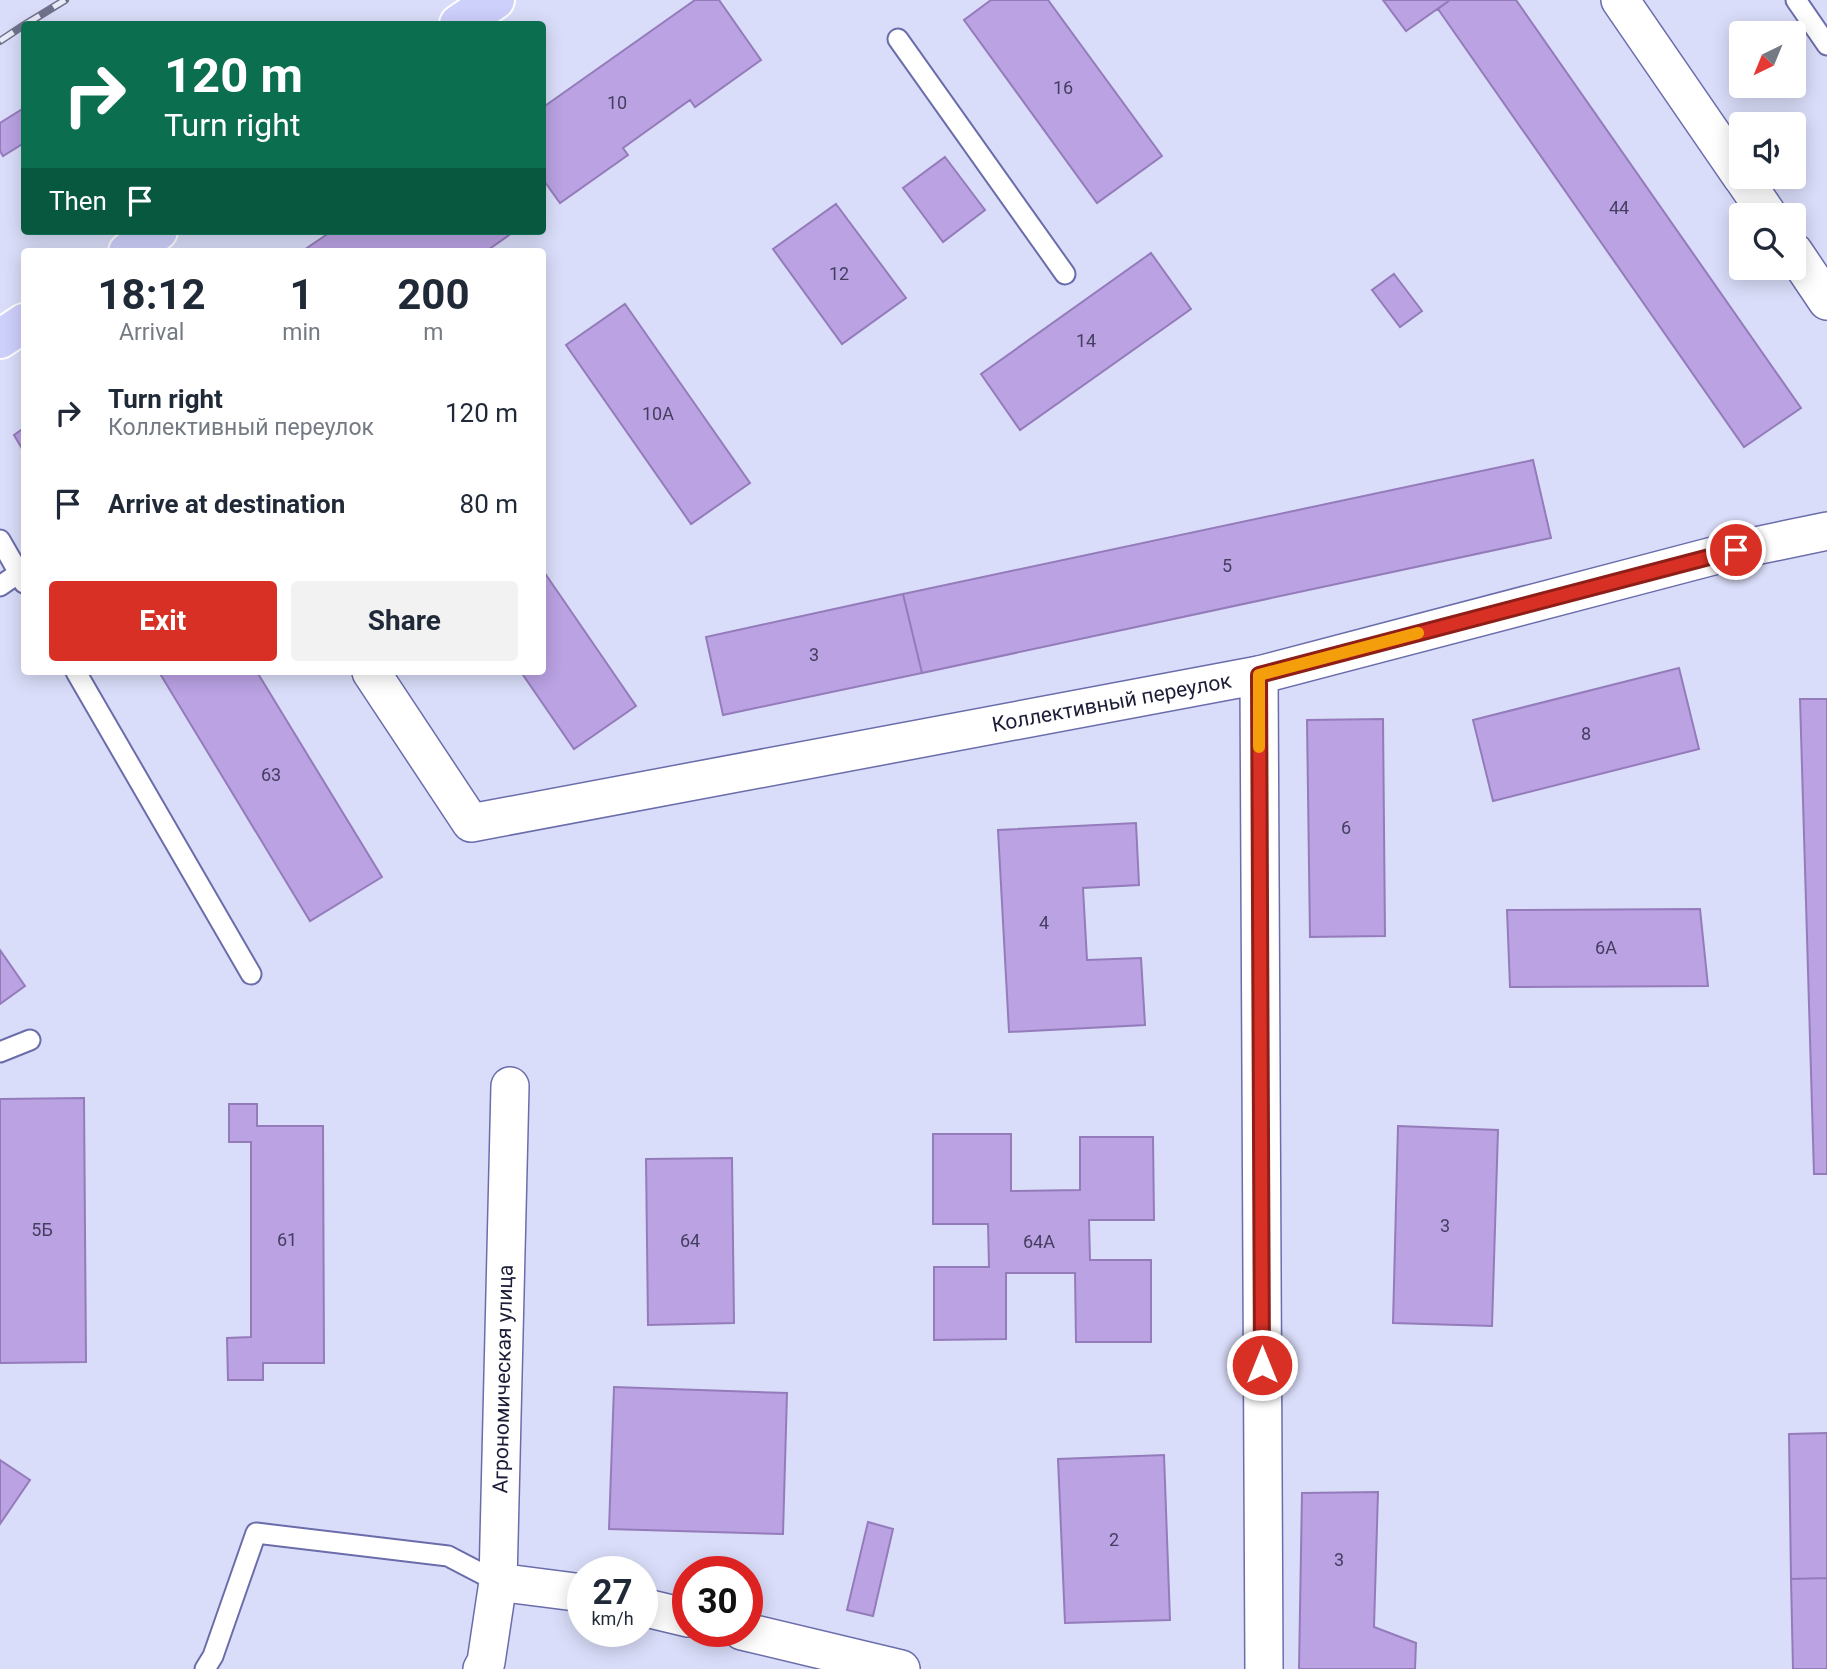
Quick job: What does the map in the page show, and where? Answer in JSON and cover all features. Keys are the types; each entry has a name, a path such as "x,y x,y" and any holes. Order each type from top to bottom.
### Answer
{"main road":[{"path":"464,21 495,0"},
{"path":"134,248 152,235"},
{"path":"0,339 21,325"}],"street":[{"path":"1620,0 1729,157"},
{"path":"1806,270 1827,301"},
{"name":"Коллективный переулок","path":"373,675 471,823 1259,675 1736,550 1827,531"},
{"path":"1259,675 1264,1669"},
{"name":"Агрономическая улица","path":"482,1669 486,1662 498,1582 510,1086"},
{"path":"498,1582 567,1592"},
{"path":"763,1636 901,1669"}],"lane":[{"path":"1796,0 1827,46"},
{"path":"898,39 1065,274"},
{"path":"0,540 21,576"},
{"path":"0,586 21,578"},
{"path":"78,675 251,974"},
{"path":"0,1052 30,1040"},
{"path":"205,1669 213,1656 256,1533 448,1556 498,1582"}],"building":[{"path":"695,0 719,0 761,60 695,107 690,100 623,148 628,155 560,203 546,184 546,105"},
{"path":"991,0 1048,0 1162,156 1097,203 964,20"},
{"path":"1383,0 1450,0 1406,31"},
{"path":"1450,0 1516,0 1801,408 1744,447 1438,9"},
{"path":"21,110 21,145 3,156 0,151 0,123"},
{"path":"945,157 985,210 943,242 903,188"},
{"path":"836,204 906,298 842,344 773,249"},
{"path":"326,235 509,235 491,248 307,248"},
{"path":"1151,253 1191,309 1020,430 981,374"},
{"path":"1394,274 1422,311 1400,327 1372,290"},
{"path":"625,304 750,483 691,524 566,345"},
{"path":"21,430 21,447 14,435"},
{"path":"1533,460 1551,538 922,673 903,594"},
{"path":"546,575 636,706 574,749 523,675 546,675"},
{"path":"903,594 922,673 723,715 706,637"},
{"path":"1679,668 1699,749 1493,801 1473,720"},
{"path":"161,675 259,675 382,877 310,921"},
{"path":"1800,699 1827,699 1827,1174 1814,1174"},
{"path":"1383,719 1385,936 1310,937 1307,720"},
{"path":"1136,823 1139,885 1083,888 1087,960 1141,958 1145,1025 1009,1032 998,830"},
{"path":"1700,909 1708,986 1510,987 1507,910"},
{"path":"0,950 25,986 0,1004"},
{"path":"84,1098 86,1362 0,1363 0,1099"},
{"path":"229,1104 257,1104 257,1126 323,1126 324,1363 263,1363 263,1380 228,1380 227,1338 251,1337 251,1142 229,1142"},
{"path":"1398,1126 1498,1130 1492,1326 1393,1323"},
{"path":"933,1134 1011,1134 1011,1191 1080,1190 1080,1137 1153,1137 1154,1220 1089,1220 1090,1260 1151,1260 1151,1342 1076,1342 1075,1273 1006,1273 1006,1339 934,1340 934,1267 989,1267 988,1224 933,1224"},
{"path":"732,1158 734,1323 648,1325 646,1159"},
{"path":"614,1387 787,1393 783,1534 609,1529"},
{"path":"1827,1433 1827,1578 1791,1579 1789,1434"},
{"path":"1164,1455 1170,1620 1065,1623 1058,1459"},
{"path":"0,1460 30,1480 0,1524"},
{"path":"1378,1492 1374,1627 1416,1643 1415,1669 1299,1669 1302,1493"},
{"path":"868,1522 893,1529 873,1616 847,1610"},
{"path":"1827,1578 1827,1669 1793,1669 1791,1579"}],"railway":[{"path":"31,21 65,0"},
{"path":"0,41 21,27"}],"slow traffic":[{"path":"1259,747 1259,675 1418,633"}],"route":[{"path":"1262,1365 1259,675 1736,550"}]}
